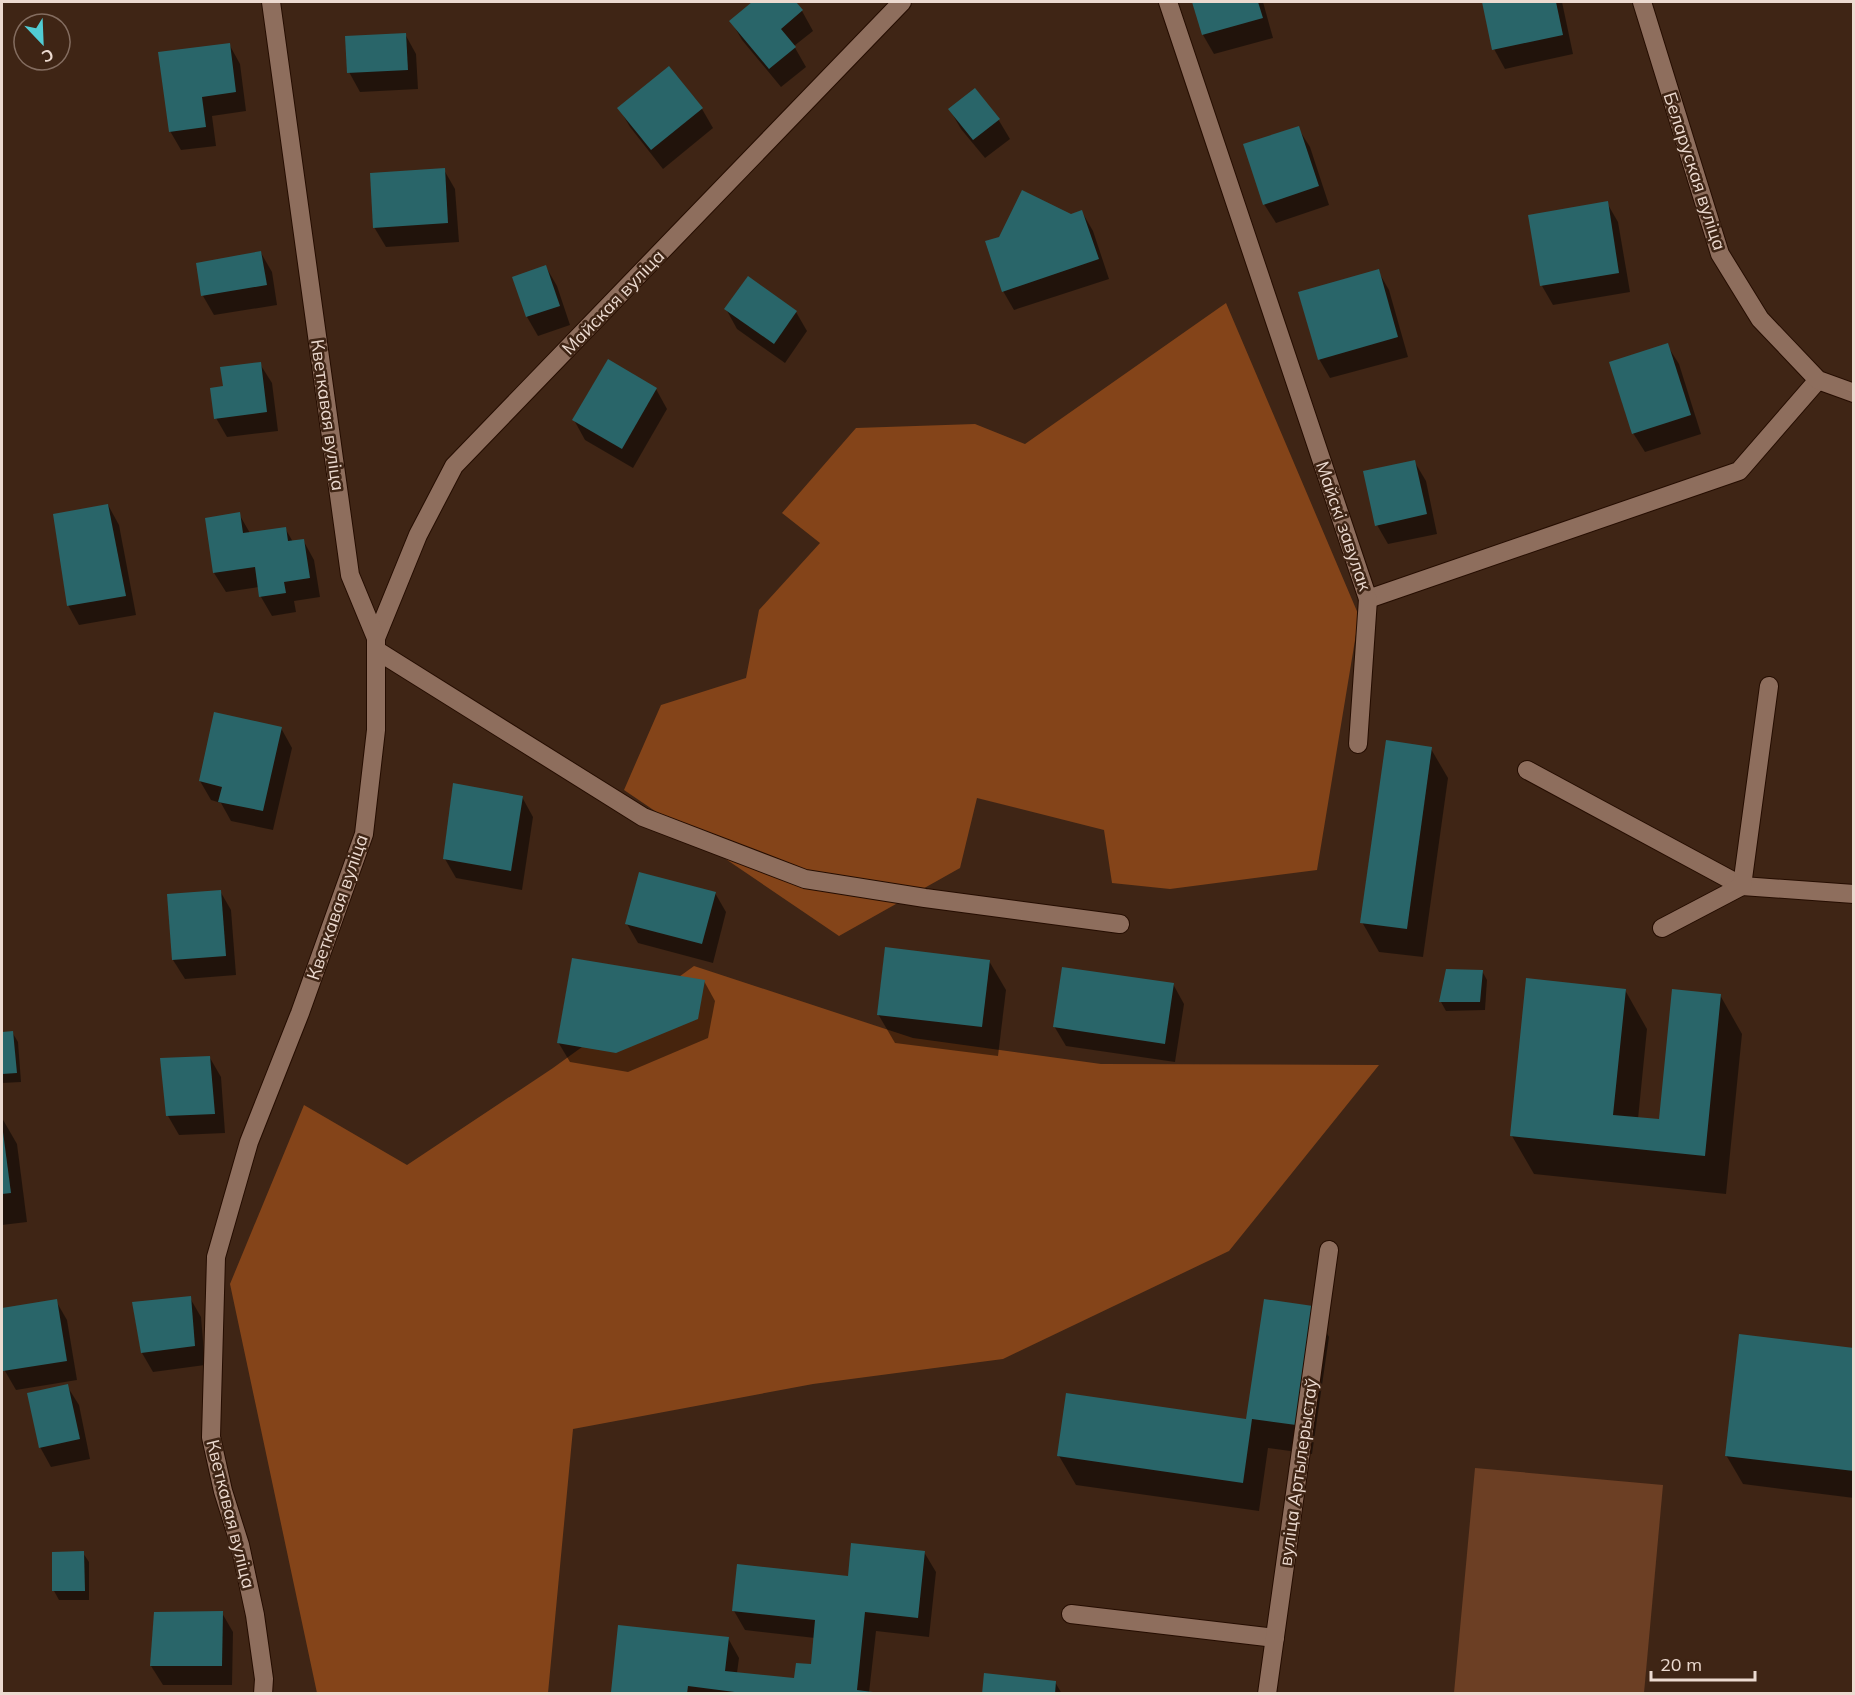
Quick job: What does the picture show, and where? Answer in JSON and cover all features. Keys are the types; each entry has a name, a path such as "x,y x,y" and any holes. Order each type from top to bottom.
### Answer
{"street":[{"name":"Кветкавая вуліца","path":"262,1694 264,1679 255,1615 240,1545 223,1491 211,1437 216,1257 249,1142 300,1013 364,834 376,730 376,644 350,575 271,2"},
{"name":"Майская вуліца","path":"376,644 418,535 454,466 902,2"},
{"name":"Майскі завулак","path":"1168,2 1368,599 1739,471 1818,380"},
{"name":"Беларуская вуліца","path":"1642,2 1720,254 1760,319 1818,380 1854,393"},
{"path":"1358,744 1368,599"},
{"path":"376,644 643,817 805,879 925,898 1120,924"},
{"path":"1743,886 1769,686"},
{"path":"1527,770 1743,886 1854,894"},
{"path":"1662,928 1743,886"},
{"name":"вуліца Артылерыстаў","path":"1267,1694 1329,1250"},
{"path":"1071,1614 1275,1638"}],"shaded area":[{"path":"1226,303 1359,616 1317,870 1170,889 1112,883 1104,830 977,798 960,868 839,936 624,790 661,705 746,678 759,610 820,543 782,513 856,428 975,424 1025,444"},
{"path":"694,966 913,1038 1101,1064 1379,1065 1229,1251 1003,1359 813,1384 573,1429 548,1693 317,1693 230,1284 304,1105 407,1165 553,1068"},
{"path":"1475,1468 1663,1485 1644,1693 1454,1693"}],"building":[{"path":"752,2 796,2 803,10 781,29 796,47 769,69 729,21"},
{"path":"1192,2 1258,2 1263,18 1202,35"},
{"path":"1482,2 1556,2 1563,35 1492,50"},
{"path":"406,33 408,70 347,73 345,36"},
{"path":"230,43 236,92 202,97 206,127 169,132 158,52"},
{"path":"669,66 703,108 651,150 617,108"},
{"path":"975,88 1000,119 973,140 948,109"},
{"path":"1299,126 1319,186 1263,205 1243,144"},
{"path":"445,168 448,223 373,228 370,173"},
{"path":"1022,190 1071,214 1082,210 1099,259 1002,292 985,241 999,237"},
{"path":"1608,201 1619,273 1540,286 1528,215"},
{"path":"261,251 267,285 201,296 196,263"},
{"path":"546,265 560,306 526,317 512,277"},
{"path":"1379,269 1398,337 1318,360 1298,292"},
{"path":"748,276 797,311 774,344 724,309"},
{"path":"1668,343 1691,415 1632,434 1609,362"},
{"path":"608,359 657,388 622,449 572,420"},
{"path":"261,362 267,412 214,419 210,388 223,386 220,367"},
{"path":"1415,460 1427,514 1375,526 1363,471"},
{"path":"108,504 126,596 67,606 53,514"},
{"path":"240,512 243,533 286,527 288,541 304,539 310,578 284,582 286,593 259,597 255,567 213,573 205,518"},
{"path":"214,712 282,727 263,811 218,802 222,787 199,781"},
{"path":"1386,740 1432,747 1407,929 1360,923"},
{"path":"453,783 523,796 511,871 443,859"},
{"path":"639,872 716,892 702,944 625,924"},
{"path":"221,890 226,956 172,960 167,894"},
{"path":"885,947 990,960 982,1027 877,1015"},
{"path":"572,958 705,980 698,1019 616,1053 557,1043"},
{"path":"1062,967 1174,983 1165,1044 1053,1027"},
{"path":"1446,969 1483,970 1480,1002 1439,1002"},
{"path":"1526,978 1626,989 1613,1115 1659,1119 1672,989 1721,994 1705,1156 1510,1136"},
{"path":"13,1031 17,1073 2,1074 2,1032"},
{"path":"210,1056 215,1114 166,1116 160,1058"},
{"path":"2,1132 11,1193 2,1194"},
{"path":"191,1296 195,1346 141,1353 132,1302"},
{"path":"57,1299 67,1361 3,1371 2,1308"},
{"path":"1264,1299 1313,1306 1296,1425 1252,1419 1243,1483 1057,1456 1066,1393 1246,1419"},
{"path":"1739,1334 1854,1348 1854,1471 1725,1456"},
{"path":"68,1384 80,1439 39,1448 27,1393"},
{"path":"851,1543 925,1551 918,1618 865,1612 857,1690 873,1692 873,1694 750,1694 688,1686 687,1694 611,1692 618,1625 729,1637 725,1671 794,1678 796,1663 811,1664 815,1620 732,1611 737,1564 848,1576"},
{"path":"84,1551 85,1591 52,1591 52,1552"},
{"path":"223,1611 222,1666 150,1666 154,1612"},
{"path":"984,1673 1056,1681 1055,1694 982,1694"}]}
